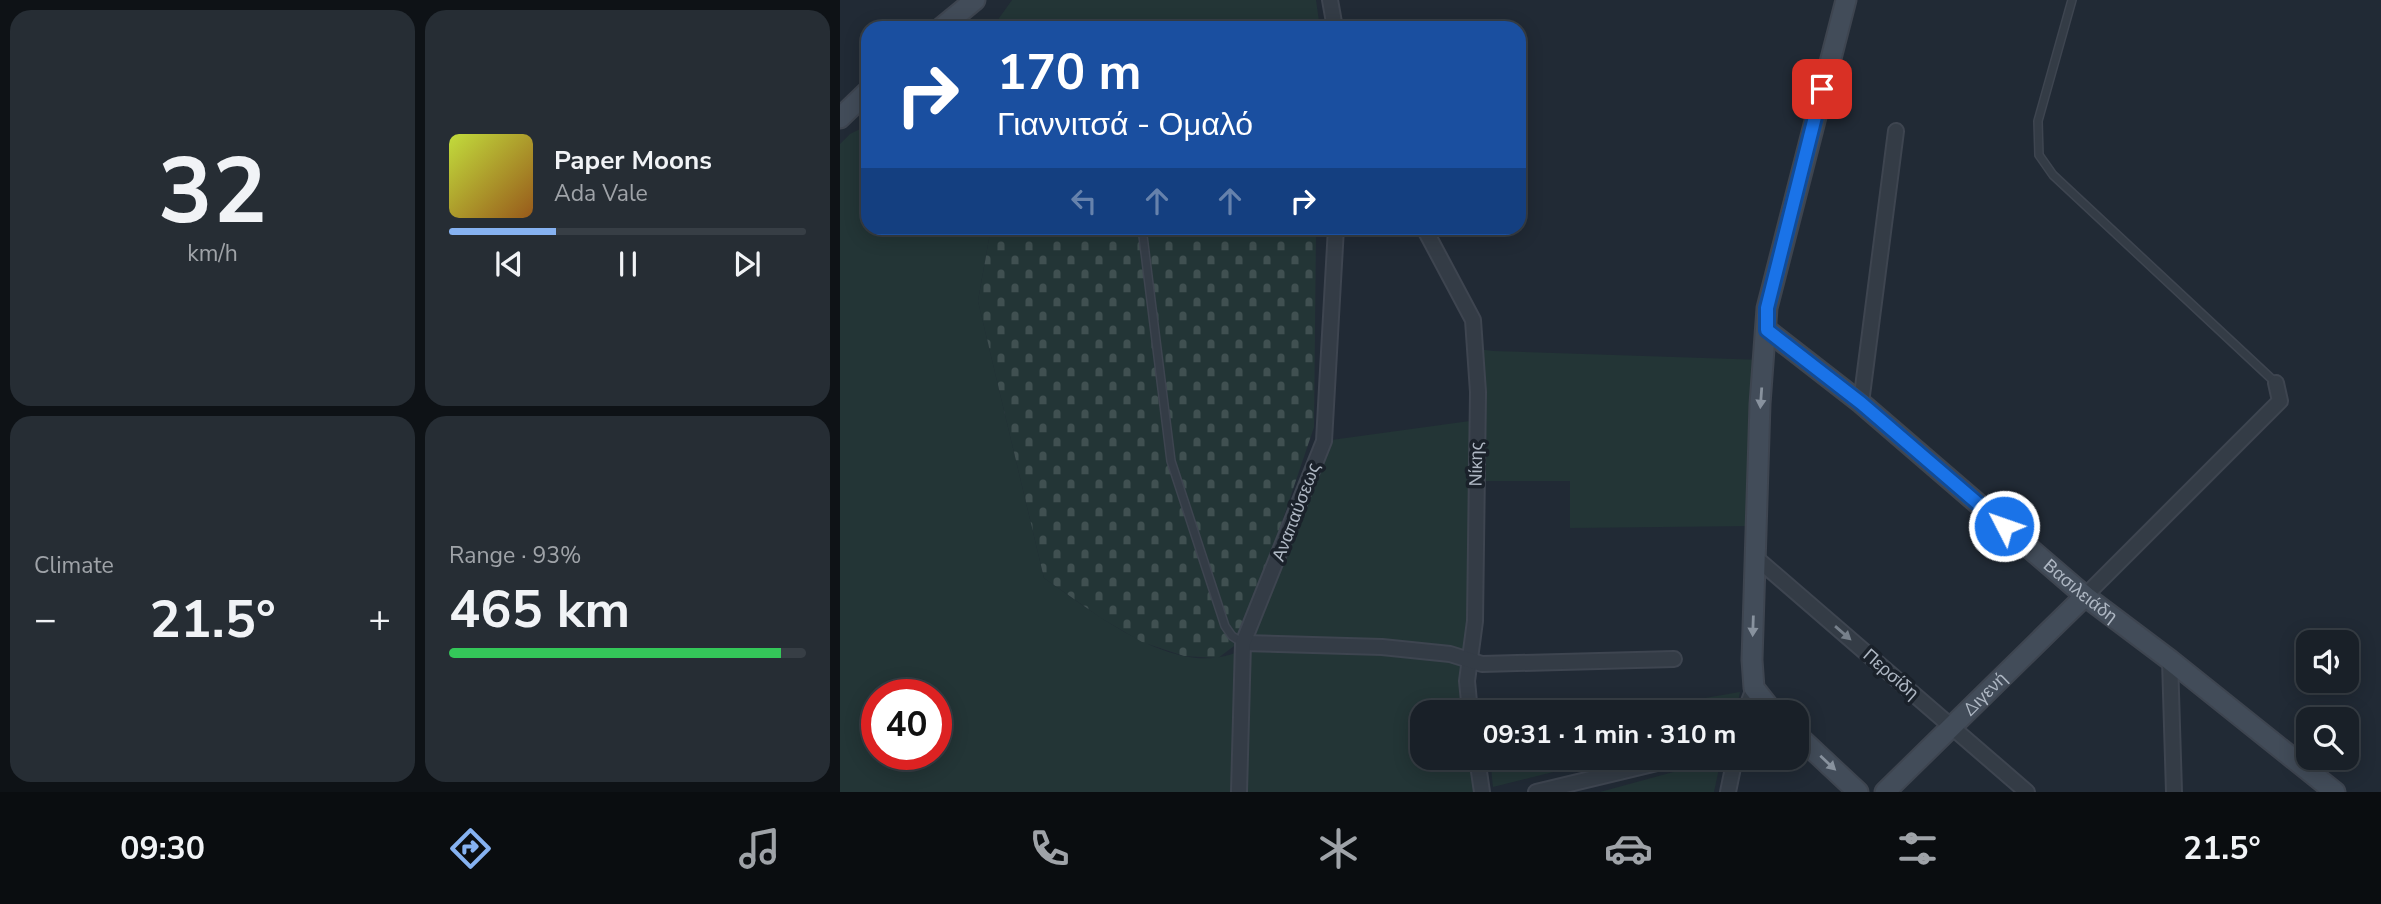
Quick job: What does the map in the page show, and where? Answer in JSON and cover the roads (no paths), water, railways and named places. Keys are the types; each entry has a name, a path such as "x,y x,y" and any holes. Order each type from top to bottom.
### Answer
{"street":[{"path":"950,21 975,0"},
{"path":"1330,0 1334,21"},
{"path":"1750,700 1754,688 1752,660 1760,404 1767,308 1846,0"},
{"path":"840,118 861,97"},
{"path":"1861,403 1896,131"},
{"name":"Αναπαύσεως","path":"1239,792 1243,643 1324,441 1336,235"},
{"name":"Νίκης","path":"1428,235 1473,320 1476,334 1478,392 1475,621 1467,681 1469,700"},
{"name":"Βασιλειάδη","path":"1767,330 1861,403 2085,596 2335,792"},
{"path":"2085,596 2280,401 2276,383"},
{"name":"Περσίδη","path":"1755,556 2027,792"},
{"name":"Διγενή","path":"1885,792 2085,596"},
{"path":"1243,643 1382,647 1450,654 1482,664 1674,659"},
{"path":"2170,660 2174,792"},
{"path":"1754,688 1764,700"},
{"path":"1809,746 1858,792"},
{"path":"1479,770 1482,792"},
{"path":"1536,792 1628,770"},
{"path":"1728,792 1733,770"}],"lane":[{"path":"2072,0 2038,121 2039,155 2053,175 2276,383"},
{"path":"1143,235 1171,461 1225,626 1232,636 1243,643"}]}
